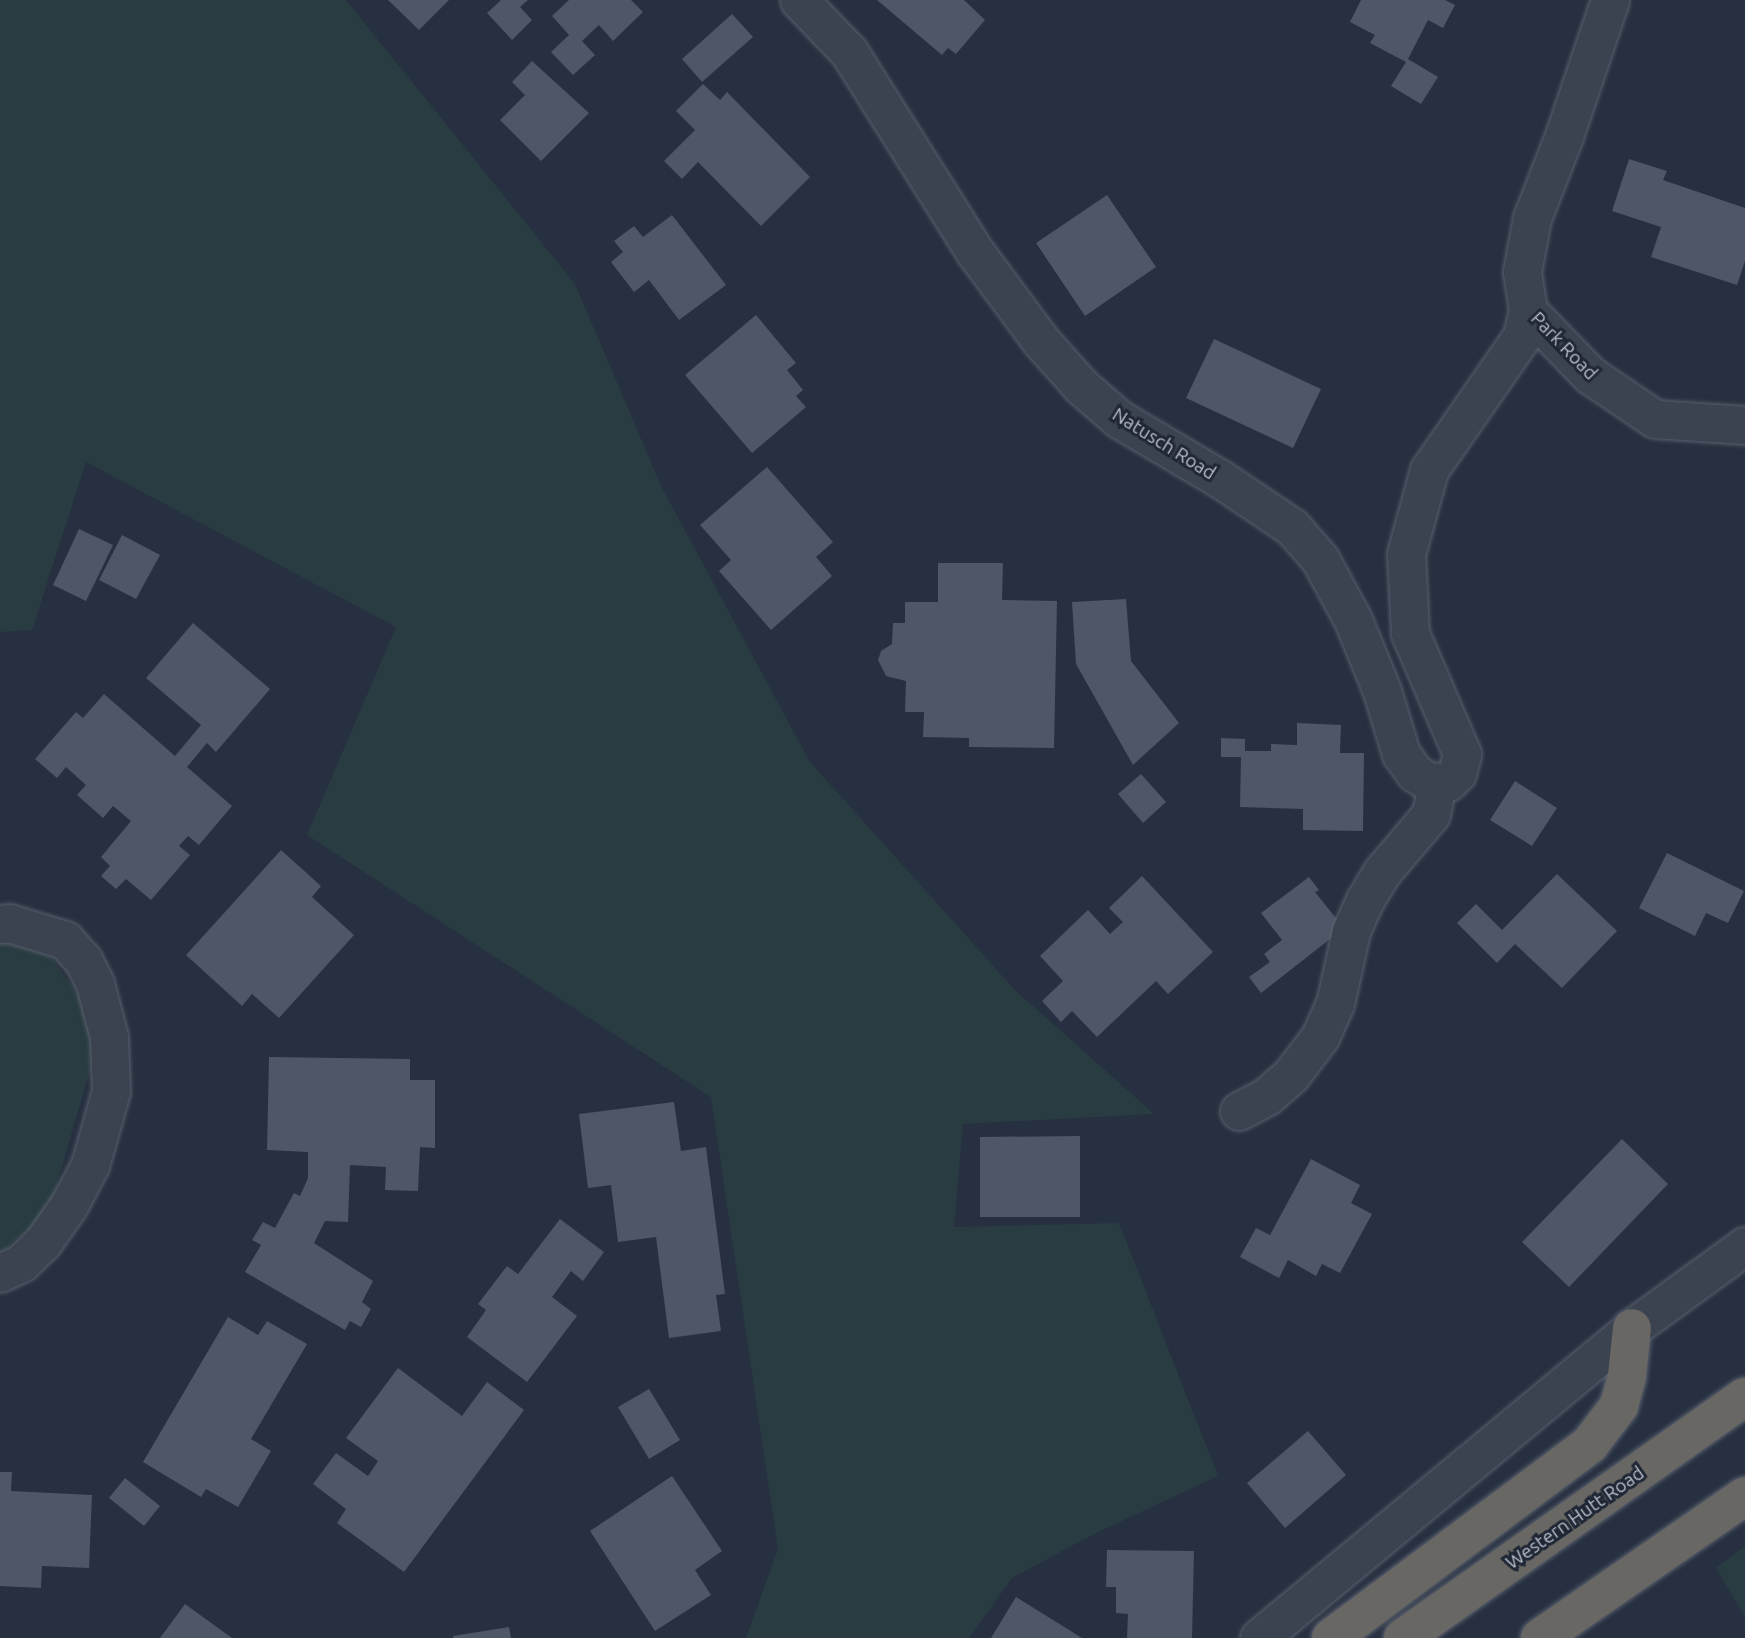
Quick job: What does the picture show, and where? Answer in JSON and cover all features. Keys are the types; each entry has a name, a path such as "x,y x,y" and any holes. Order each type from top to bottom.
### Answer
{"highway":[{"path":"1331,1638 1590,1444 1619,1406 1628,1376 1632,1328"},
{"name":"Western Hutt Road","path":"1403,1638 1745,1397"},
{"path":"1540,1638 1745,1496"}],"street":[{"name":"Natusch Road","path":"799,0 849,52 975,252 1040,340 1082,387 1119,419 1222,480 1292,527 1320,559 1353,620 1382,691 1401,754 1415,773 1429,782 1437,782"},
{"name":"Park Road","path":"1610,0 1564,136 1532,218 1522,272 1528,311 1590,375 1655,419 1745,425"},
{"path":"1239,1111 1267,1096 1291,1075 1320,1037 1335,1004 1351,931 1365,900 1382,872 1431,814 1437,782 1448,782 1457,773 1462,754 1410,633 1406,554 1429,470 1522,336 1528,311"},
{"path":"0,924 9,923 65,940 83,960 95,984 109,1037 111,1091 90,1165 69,1205 43,1242 21,1263 0,1273"},
{"path":"1259,1638 1632,1328 1745,1246"}],"green space":[{"path":"0,0 346,0 575,284 662,488 810,762 1015,990 1154,1114 963,1124 954,1227 1119,1223 1218,1476 1094,1534 1012,1578 969,1638 746,1638 778,1549 711,1097 307,835 396,627 86,462 32,630 0,632"},
{"path":"9,940 46,951 85,1003 97,1046 53,1198 32,1227 0,1253 0,941"},
{"path":"1745,1546 1745,1617 1716,1568"}],"building":[{"path":"388,0 449,0 419,30"},
{"path":"501,0 528,0 520,7 532,20 512,40 487,13"},
{"path":"569,0 631,0 643,12 613,41 599,25 582,41 595,55 573,75 551,52 569,35 552,16"},
{"path":"877,0 964,0 985,20 956,54 948,48 942,55"},
{"path":"1361,0 1445,0 1455,5 1443,28 1428,20 1408,59 1438,77 1421,104 1391,86 1406,62 1370,43 1375,35 1350,22"},
{"path":"732,14 753,37 702,82 682,59"},
{"path":"532,61 589,113 541,161 500,120 525,95 512,82"},
{"path":"703,84 720,100 727,92 810,177 761,226 698,162 682,179 664,161 695,130 676,111"},
{"path":"1629,159 1667,171 1663,180 1745,208 1745,261 1737,285 1651,257 1661,227 1612,211"},
{"path":"1107,195 1156,267 1085,316 1036,243"},
{"path":"672,215 726,285 679,320 649,280 634,292 611,262 623,252 614,241 634,226 643,237"},
{"path":"756,315 796,363 787,370 803,390 796,396 806,407 752,453 685,375"},
{"path":"1214,339 1321,389 1293,448 1186,398"},
{"path":"767,467 833,542 816,557 832,576 771,630 719,571 731,560 700,525"},
{"path":"79,529 113,545 86,601 53,585"},
{"path":"122,535 160,555 136,599 99,580"},
{"path":"938,563 1003,563 1002,600 1057,601 1054,748 969,747 969,738 923,737 924,712 905,712 906,681 886,676 878,660 881,651 892,644 893,623 905,623 905,602 938,602"},
{"path":"1126,599 1131,661 1179,723 1133,765 1076,664 1072,602"},
{"path":"193,623 270,689 216,752 207,743 187,767 232,806 199,845 188,836 179,846 190,855 151,900 126,879 116,889 101,876 110,866 101,857 131,821 113,806 103,818 77,795 86,785 66,767 57,778 35,759 76,712 83,718 104,694 175,756 201,725 146,678"},
{"path":"1297,723 1341,725 1340,753 1364,753 1363,831 1303,830 1303,809 1240,807 1241,757 1221,757 1221,738 1245,739 1245,751 1271,751 1271,744 1297,745"},
{"path":"1141,774 1166,802 1143,823 1118,794"},
{"path":"1515,781 1557,808 1532,846 1490,820"},
{"path":"281,850 321,886 312,897 354,935 279,1018 252,994 242,1006 186,955"},
{"path":"1667,853 1744,891 1728,923 1706,913 1695,936 1639,908"},
{"path":"1557,874 1617,931 1562,988 1515,944 1497,963 1457,923 1476,904 1502,930"},
{"path":"1142,876 1213,952 1168,994 1156,981 1097,1037 1072,1011 1061,1022 1042,1001 1063,981 1040,956 1088,910 1110,934 1123,922 1109,908"},
{"path":"1309,877 1319,890 1315,892 1344,928 1261,993 1249,977 1270,962 1264,954 1282,940 1261,913"},
{"path":"269,1057 410,1059 410,1080 435,1080 435,1148 420,1147 418,1191 385,1190 386,1167 350,1165 348,1222 325,1221 314,1243 373,1281 362,1302 371,1309 361,1327 350,1321 345,1330 245,1272 261,1245 252,1240 263,1222 275,1228 294,1193 300,1196 308,1178 308,1152 267,1150"},
{"path":"674,1102 681,1151 706,1147 725,1294 716,1295 721,1331 669,1338 656,1237 618,1242 611,1185 588,1188 579,1114"},
{"path":"1080,1136 1080,1217 980,1217 980,1137"},
{"path":"1622,1139 1668,1184 1569,1287 1522,1242"},
{"path":"1311,1159 1360,1185 1351,1203 1372,1214 1340,1273 1322,1264 1316,1276 1288,1260 1279,1278 1240,1257 1256,1228 1270,1235"},
{"path":"560,1219 604,1252 583,1281 571,1271 552,1297 577,1316 527,1382 467,1337 486,1310 478,1304 507,1266 518,1274"},
{"path":"228,1317 258,1335 267,1321 307,1344 251,1439 271,1451 238,1507 206,1489 201,1497 143,1462"},
{"path":"398,1368 462,1416 487,1382 524,1410 404,1572 337,1523 346,1509 313,1484 336,1453 368,1476 378,1461 346,1438"},
{"path":"649,1389 680,1440 649,1459 618,1407"},
{"path":"1308,1431 1346,1475 1285,1528 1247,1483"},
{"path":"0,1472 12,1472 11,1491 92,1495 89,1568 42,1566 41,1588 0,1586"},
{"path":"672,1476 722,1551 695,1570 711,1595 655,1631 590,1531"},
{"path":"125,1478 160,1506 144,1526 109,1498"},
{"path":"1107,1550 1194,1551 1192,1638 1127,1638 1128,1614 1116,1613 1116,1587 1106,1587"},
{"path":"1016,1597 1082,1638 991,1638"},
{"path":"185,1604 232,1638 160,1638"},
{"path":"509,1627 511,1638 453,1638 453,1636"}]}
